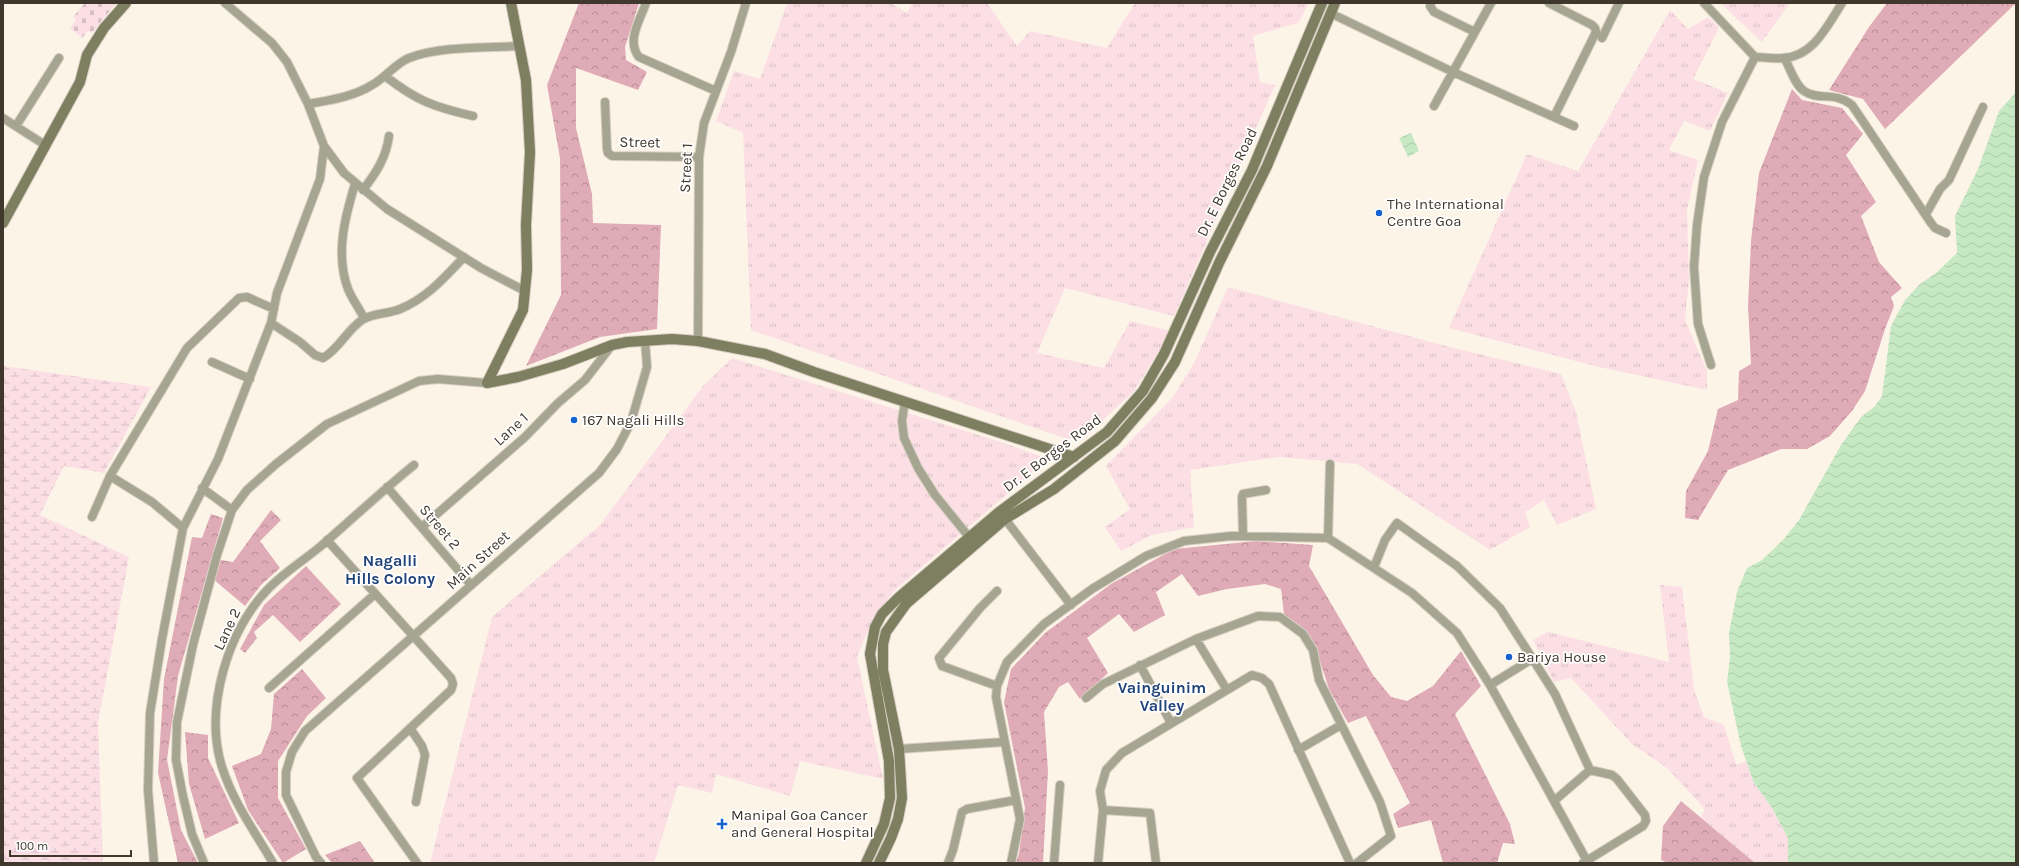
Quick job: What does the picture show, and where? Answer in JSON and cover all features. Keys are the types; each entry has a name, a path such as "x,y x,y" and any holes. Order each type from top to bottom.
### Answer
{"main road":[{"path":"3,222 80,82 87,55 104,28 126,3"},
{"path":"487,383 523,310 527,270 526,225 530,152 526,80 511,3"},
{"name":"Dr. E Borges Road","path":"879,863 898,819 902,798 899,749 883,670 883,644 886,632 906,604 1002,516 1107,432 1143,392 1164,354 1210,252 1252,170 1322,3"},
{"name":"Dr. E Borges Road","path":"866,863 884,824 890,798 889,761 870,654 875,627 882,614 969,538 1002,516 1054,489 1114,441 1152,398 1175,362 1219,263 1267,166 1335,3"},
{"path":"487,383 518,377 563,364 612,345 627,342 672,339 698,341 765,354 904,402 1074,457"}],"street":[{"path":"225,3 272,43 287,62 308,104 324,146 344,173 355,184 387,209 481,268 525,291"},
{"path":"646,3 632,42 634,51 639,57 716,91"},
{"name":"Street 1","path":"698,341 699,157 704,123 746,3"},
{"path":"1431,3 1430,6 1434,12 1475,32"},
{"path":"1434,106 1492,3"},
{"path":"1548,3 1595,28 1596,32 1554,117"},
{"path":"1602,38 1619,3"},
{"path":"1704,3 1756,57 1784,59 1805,52 1822,35 1842,3"},
{"path":"1330,13 1453,72 1574,126"},
{"path":"308,104 354,94 373,85 407,58 426,53 519,46"},
{"path":"1710,365 1698,324 1694,267 1704,176 1722,122 1756,57"},
{"path":"16,126 59,58"},
{"path":"1784,59 1803,91 1809,94 1838,97 1852,105 1935,228 1946,233"},
{"path":"385,76 404,91 421,100 439,108 473,116"},
{"name":"Street","path":"605,102 607,149 608,153 612,156 699,157"},
{"path":"1926,214 1940,190 1948,180 1983,107"},
{"path":"3,118 45,144"},
{"path":"363,190 382,163 387,150 389,136"},
{"path":"154,863 148,790 150,713 183,528 218,459 271,323 277,293 320,179 324,146"},
{"path":"355,184 347,211 341,247 342,269 348,289 364,318"},
{"path":"271,323 300,342 315,355 322,358 329,354 356,324 364,318 400,309 417,300 436,286 464,257"},
{"path":"92,517 110,476 187,348 239,298 247,297 274,309"},
{"name":"Main Street","path":"321,863 316,857 286,795 286,772 292,752 305,731 599,473 617,449 631,422 647,368 645,341"},
{"name":"Lane 1","path":"422,527 525,436 558,403 585,380 612,345"},
{"path":"212,362 250,379"},
{"path":"204,863 192,834 176,760 178,722 193,645 217,555 232,510 247,490 276,464 327,424 419,381 438,378 487,383"},
{"path":"904,402 902,421 904,438 918,468 935,495 969,538"},
{"name":"Lane 2","path":"273,863 233,796 222,767 215,734 219,686 233,642 250,610 269,588 327,540 414,464"},
{"path":"1328,538 1330,464"},
{"path":"110,476 152,502 183,528"},
{"name":"Street 2","path":"387,487 471,585"},
{"path":"202,488 232,510"},
{"path":"1243,536 1243,494 1266,490"},
{"path":"1002,516 1070,604"},
{"path":"1011,863 1020,819 996,697 998,686 1007,662 1044,624 1070,604 1124,568 1184,541 1243,536 1328,538 1412,593 1457,633 1490,685 1554,801 1585,862 1643,826 1646,821 1645,815 1618,779 1590,770 1554,694 1500,608 1457,566 1398,523 1385,540 1374,568"},
{"path":"327,540 415,636 451,678 453,684 451,690 356,778 417,863"},
{"path":"997,591 980,608 939,658 942,666 998,686"},
{"path":"269,688 375,594"},
{"path":"1086,698 1103,684 1196,638 1258,616 1280,617 1303,634 1313,650 1319,680 1380,802 1391,836 1358,863"},
{"path":"1196,638 1227,690"},
{"path":"1490,685 1532,659"},
{"path":"1140,665 1171,723"},
{"path":"1098,863 1103,810 1100,790 1106,770 1122,753 1252,675 1262,678 1269,684 1350,863"},
{"path":"1298,750 1341,725"},
{"path":"410,728 422,746 425,755 416,802"},
{"path":"899,749 1004,742"},
{"path":"1554,801 1590,770"},
{"path":"1054,863 1060,784"},
{"path":"948,863 953,850 962,812 967,809 1016,800"},
{"path":"1103,810 1150,813 1156,863"}],"green space":[{"path":"85,3 116,3 92,33 88,31 82,38 70,28 76,20 73,17"},
{"path":"579,3 639,3 625,47 626,60 647,72 638,90 576,68 576,128 592,194 593,223 661,225 657,329 600,337 526,366 561,295 560,158 547,85"},
{"path":"787,3 891,3 907,13 912,3 987,3 1017,46 1030,31 1107,48 1135,3 1309,3 1298,23 1253,36 1260,82 1275,85 1174,316 1065,288 1037,353 1104,368 1130,321 1171,331 1134,391 1085,437 1067,439 751,330 743,133 716,121 734,71 760,79"},
{"path":"1720,3 1790,3 1762,42"},
{"path":"1887,3 2016,3 1885,129 1863,99 1829,90 1869,27"},
{"path":"1670,10 1688,29 1708,17 1719,28 1693,79 1728,93 1710,131 1684,121 1669,150 1698,160 1687,210 1689,280 1685,320 1707,371 1707,390 1599,367 1449,328 1527,154 1578,171"},
{"path":"1792,89 1802,100 1842,108 1863,134 1846,155 1876,202 1861,216 1879,262 1902,288 1891,297 1894,306 1865,391 1852,411 1830,436 1807,449 1781,449 1728,470 1698,520 1685,518 1686,491 1708,451 1718,409 1738,400 1739,371 1751,364 1748,306 1751,241 1759,173"},
{"path":"1228,287 1442,345 1561,374 1576,412 1596,509 1557,525 1544,500 1525,512 1530,527 1490,550 1357,464 1279,457 1190,470 1194,527 1152,535 1121,551 1105,527 1130,509 1106,466 1173,397 1194,363"},
{"path":"732,358 1004,443 1048,459 895,590 873,618 857,657 883,779 800,761 790,796 716,774 712,793 678,785 654,863 430,863 492,617 600,525 703,386"},
{"path":"3,366 151,387 104,473 64,466 40,515 129,557 98,723 103,863 3,863"},
{"path":"271,510 281,520 260,541 280,568 261,585 245,606 213,579 221,560 233,562"},
{"path":"211,514 223,518 178,676 167,760 181,830 198,863 178,863 158,773 164,679 192,537 202,538"},
{"path":"1257,541 1313,545 1309,566 1373,675 1391,697 1407,701 1433,686 1461,651 1481,686 1455,714 1510,824 1515,844 1503,843 1497,863 1443,863 1431,820 1398,828 1393,814 1410,803 1366,716 1348,723 1329,689 1317,652 1307,631 1284,614 1281,589 1265,584 1227,589 1198,596 1182,574 1156,592 1165,615 1134,632 1119,614 1087,638 1108,673 1080,699 1068,682 1059,687 1044,712 1048,771 1043,863 1016,863 1019,853 1025,808 1004,702 1011,669 1045,633 1111,584 1174,549"},
{"path":"306,566 341,604 300,642 273,615 254,632 257,638 245,653 240,649 264,605"},
{"path":"1660,585 1682,587 1694,689 1704,717 1724,725 1736,765 1746,761 1754,783 1772,808 1788,838 1788,863 1755,863 1701,817 1705,809 1667,768 1632,744 1571,678 1554,682 1533,640 1548,632 1669,662"},
{"path":"302,669 326,698 307,716 278,761 278,798 306,849 283,863 248,810 232,766 261,754 271,729 274,694"},
{"path":"185,732 208,735 208,758 239,823 205,839 189,784"},
{"path":"1681,801 1755,863 1668,863 1661,860 1663,826"},
{"path":"360,841 375,863 332,863 325,855"}],"water":[{"path":"2016,92 2016,863 1788,863 1788,838 1772,808 1754,783 1741,746 1727,682 1730,658 1729,633 1737,592 1747,568 1762,560 1783,540 1799,520 1841,445 1861,417 1875,406 1882,396 1891,326 1905,300 1920,284 1936,273 1957,253 1955,216 1978,169 1999,111"},
{"path":"1411,133 1419,151 1408,157 1399,138"}],"place":[{"name":"The International Centre Goa","path":"1379,213"},
{"name":"167 Nagali Hills","path":"574,420"},
{"name":"Bariya House","path":"1509,657"},
{"name":"Manipal Goa Cancer and General Hospital","path":"722,824"}],"district":[{"name":"Nagalli Hills Colony","path":"390,569"},
{"name":"Vainguinim Valley","path":"1162,696"}]}
